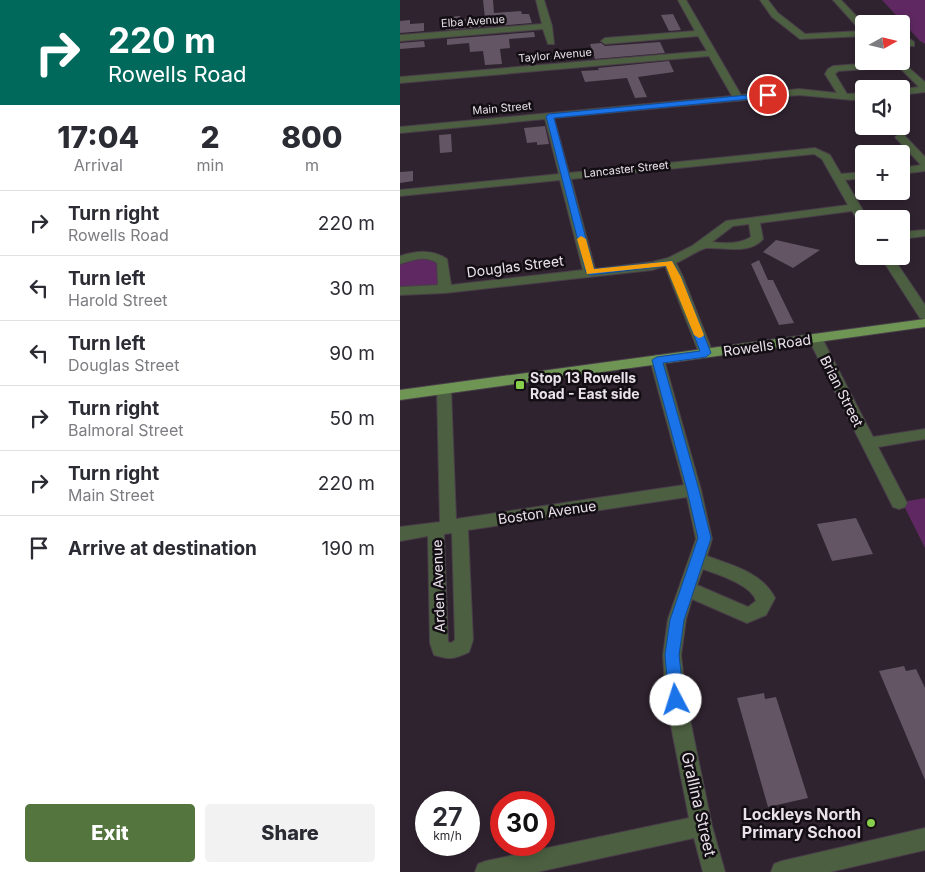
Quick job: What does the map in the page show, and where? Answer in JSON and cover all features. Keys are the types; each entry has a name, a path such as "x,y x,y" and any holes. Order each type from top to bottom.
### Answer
{"main road":[{"name":"Rowells Road","path":"400,394 925,323"}],"street":[{"path":"540,0 551,42"},
{"path":"682,0 738,98"},
{"path":"764,0 775,15 803,37 855,34"},
{"path":"838,0 855,19"},
{"name":"Elba Avenue","path":"400,38 548,26"},
{"path":"605,40 700,33"},
{"name":"Taylor Avenue","path":"400,80 711,53"},
{"path":"844,96 830,74 830,71 836,68 895,63 906,67 925,87 924,89 910,91"},
{"name":"Main Street","path":"400,130 802,92 855,96"},
{"path":"549,116 590,272"},
{"path":"900,137 925,163"},
{"name":"Lancaster Street","path":"400,193 808,151 821,152 837,178"},
{"path":"910,170 925,168"},
{"path":"855,176 837,178 857,210"},
{"name":"Douglas Street","path":"400,291 445,290 669,262 679,259 703,243 720,227 753,219 855,207"},
{"path":"703,243 721,247 750,243 757,239 753,219"},
{"path":"910,235 925,233"},
{"path":"400,260 425,254 436,257 443,262 445,290"},
{"path":"669,262 677,277 706,353"},
{"path":"892,265 925,315"},
{"name":"Brian Street","path":"815,338 899,503"},
{"name":"Grallina Street","path":"657,360 693,490 704,538 677,620 672,655 676,700 702,826 714,872"},
{"name":"Arden Avenue","path":"444,389 448,527 440,643 441,649 452,651 462,646 464,640 448,527"},
{"name":"Brian Street","path":"869,443 925,434"},
{"name":"Boston Avenue","path":"400,534 693,490"},
{"path":"687,589 748,615 757,613 763,607 766,598 760,588 698,560"},
{"path":"486,872 702,826"},
{"path":"782,872 925,839"}],"shaded area":[{"path":"882,0 925,0 925,44 910,30 910,15 896,15"},
{"path":"428,258 440,266 440,285 400,287 400,265 416,259"},
{"path":"925,498 925,548 902,502"}],"building":[{"path":"483,0 493,0 494,13 521,11 522,14 529,14 532,23 446,30 448,17 460,16 461,19 485,18"},
{"path":"673,14 681,30 669,31 661,15"},
{"path":"410,20 410,24 424,23 424,31 400,33 400,21"},
{"path":"534,32 535,37 509,39 510,48 500,49 502,64 485,65 483,51 470,52 469,43 447,45 447,39"},
{"path":"424,41 425,47 400,49 400,43"},
{"path":"660,42 665,53 595,59 590,44 601,43 605,46"},
{"path":"669,61 674,72 638,77 647,97 635,98 627,78 585,82 581,71 599,70 598,68"},
{"path":"545,126 549,144 537,145 537,142 527,143 524,128"},
{"path":"451,134 452,152 440,153 439,135"},
{"path":"413,171 413,181 400,183 400,172"},
{"path":"776,240 820,250 793,268 763,252"},
{"path":"759,260 768,280 773,280 794,323 779,325 751,264"},
{"path":"856,518 873,554 832,561 817,524"},
{"path":"904,666 906,671 916,669 925,688 925,780 879,671"},
{"path":"764,693 765,699 776,697 808,798 768,807 737,698"}],"slow traffic":[{"path":"581,239 590,272 652,266 669,262 677,277 699,335"}],"place":[{"name":"Stop 13 Rowells Road - East side","path":"520,385"},
{"name":"Lockleys North Primary School","path":"871,823"}],"route":[{"path":"676,700 672,655 677,620 704,538 693,490 657,360 706,353 677,277 669,262 652,266 590,272 549,116 768,95"}]}
